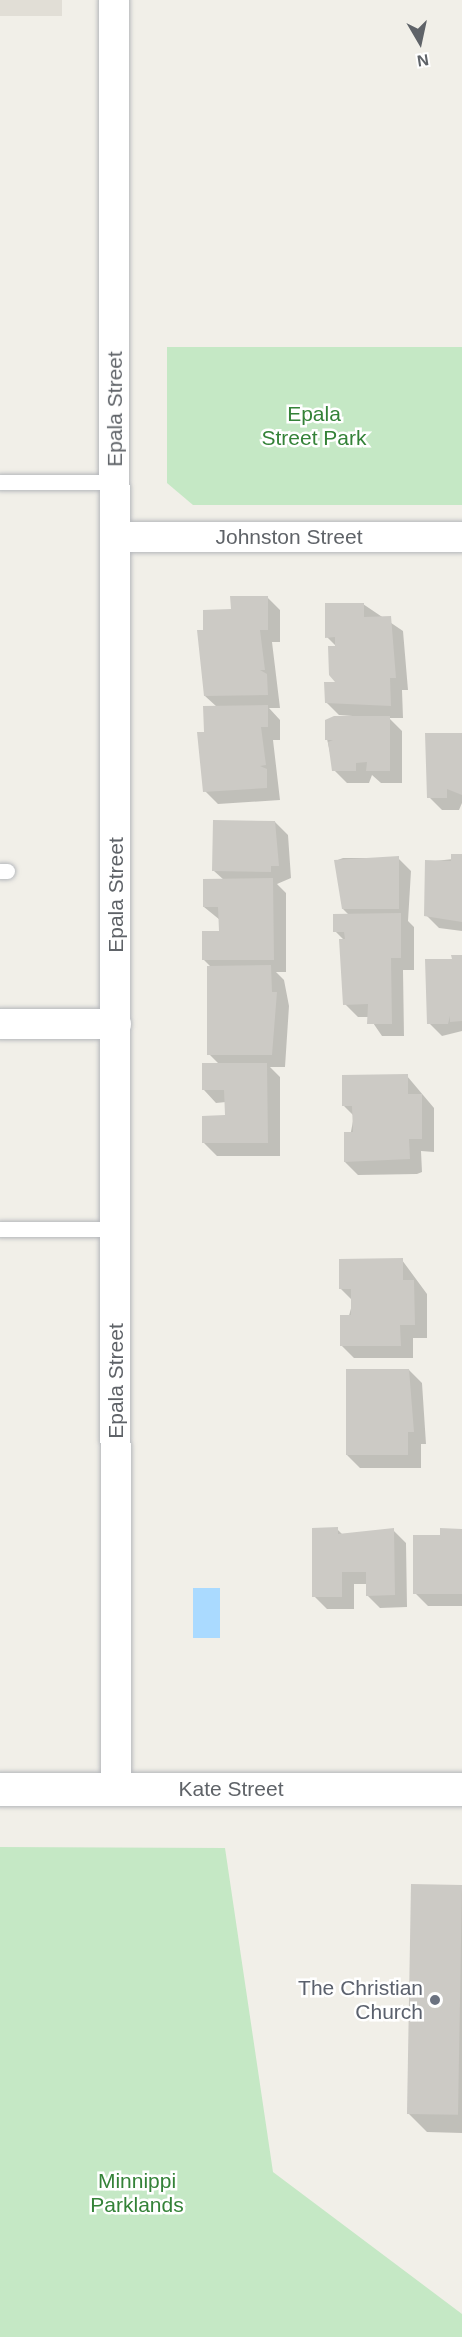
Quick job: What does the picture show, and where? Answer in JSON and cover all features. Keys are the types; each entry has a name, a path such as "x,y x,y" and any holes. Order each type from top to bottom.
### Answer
{"street":[{"name":"Epala Street","path":"114,0 116,1789"},
{"name":"Johnston Street","path":"116,537 462,537"},
{"path":"0,1024 116,1024"},
{"name":"Kate Street","path":"0,1789 462,1789"}],"lane":[{"path":"0,482 116,482"},
{"path":"0,1229 116,1229"}],"shaded area":[{"path":"0,0 62,0 62,16 0,16"}],"green space":[{"name":"Epala Street Park","path":"167,347 462,347 462,505 193,505 167,483"},
{"name":"Minnippi Parklands","path":"0,1847 225,1848 273,2172 462,2314 462,2337 0,2337"}],"water":[{"path":"193,1588 220,1588 220,1638 193,1638"}],"building":[{"path":"230,596 268,596 268,630 260,630 265,670 260,670 267,674 268,695 204,696 197,630 203,630 203,610 231,609"},
{"path":"325,603 364,603 364,617 391,616 396,678 390,678 391,706 325,703 324,682 335,682 329,675 328,646 335,646 335,637 325,638"},
{"path":"268,705 268,727 261,727 266,765 260,766 267,769 267,788 203,792 197,732 204,732 203,706"},
{"path":"334,716 390,716 390,771 366,771 367,762 356,763 356,771 332,771 328,742 333,740 325,740 325,720"},
{"path":"425,733 462,733 462,795 447,789 447,798 427,798"},
{"path":"213,820 275,821 279,866 271,866 271,872 212,871"},
{"path":"451,854 462,854 462,922 424,916 425,860 451,861"},
{"path":"399,856 399,909 342,909 334,860"},
{"path":"273,878 274,960 202,960 202,931 219,931 218,907 203,907 203,879"},
{"path":"401,913 401,958 391,958 392,1024 367,1024 368,1004 343,1005 339,939 345,939 344,932 333,932 333,914"},
{"path":"451,955 462,955 462,1021 450,1022 450,1016 448,1024 427,1024 425,959 452,959"},
{"path":"271,965 272,992 277,992 272,1055 207,1055 207,966"},
{"path":"202,1063 267,1063 268,1143 202,1143 202,1116 225,1115 224,1090 202,1090"},
{"path":"408,1074 408,1094 422,1094 422,1139 409,1139 410,1159 344,1162 344,1132 353,1132 352,1106 342,1106 342,1075"},
{"path":"403,1258 403,1280 414,1280 415,1325 400,1325 401,1346 340,1346 340,1315 351,1315 351,1289 339,1289 339,1259"},
{"path":"346,1369 409,1369 414,1432 408,1432 408,1455 346,1455"},
{"path":"338,1527 338,1534 394,1528 395,1595 366,1596 366,1572 342,1572 342,1597 312,1597 312,1528"},
{"path":"440,1528 462,1529 462,1594 413,1594 413,1535 440,1535"},
{"name":"The Christian Church","path":"411,1884 462,1885 458,2115 407,2114"}],"place":[{"name":"The Christian Church","path":"435,2000"}]}
